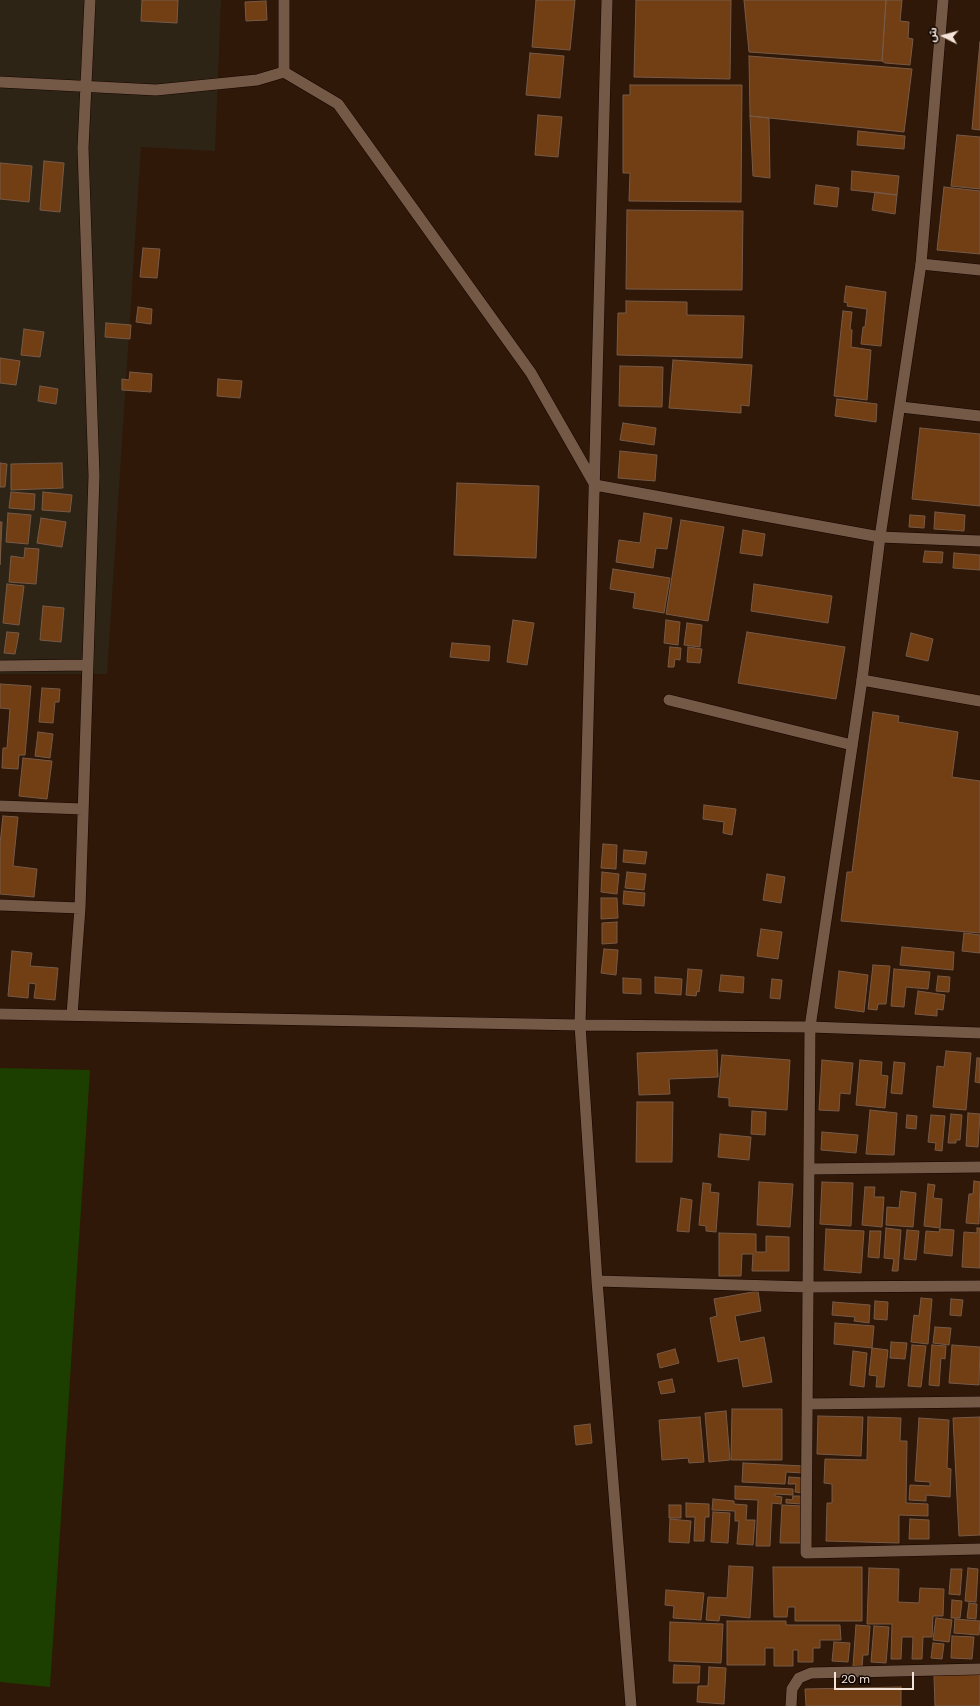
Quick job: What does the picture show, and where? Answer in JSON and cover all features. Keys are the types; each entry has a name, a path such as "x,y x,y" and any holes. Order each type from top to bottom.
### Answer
{"street":[{"path":"72,1015 80,908 94,476 82,148 90,0"},
{"path":"284,0 284,72"},
{"path":"607,0 580,1025 596,1281 631,1706"},
{"path":"943,0 921,264 901,407 880,537 862,680 810,1027 806,1553 980,1549"},
{"path":"0,82 156,90 257,80 284,72 338,104 531,373 595,485 880,537 980,541"},
{"path":"921,264 980,270"},
{"path":"901,407 980,416"},
{"path":"0,666 87,665"},
{"path":"862,680 980,701"},
{"path":"669,700 852,745"},
{"path":"0,806 83,809"},
{"path":"0,905 80,908"},
{"path":"0,1014 580,1025 810,1027 980,1033"},
{"path":"809,1169 980,1168"},
{"path":"596,1281 808,1287 980,1286"},
{"path":"807,1404 980,1402"},
{"path":"791,1706 792,1689 799,1678 811,1673 980,1669"}],"shaded area":[{"path":"0,0 221,0 215,151 141,147 107,674 0,674"}],"green space":[{"path":"0,1068 90,1070 50,1687 0,1682"}],"building":[{"path":"142,0 178,0 177,23 141,21"},
{"path":"536,0 575,0 570,50 532,47"},
{"path":"636,0 731,0 730,79 634,77"},
{"path":"744,0 886,0 882,61 749,52"},
{"path":"886,0 902,0 900,21 909,22 908,38 913,39 910,65 885,63 882,61"},
{"path":"266,1 267,20 246,21 245,2"},
{"path":"980,42 980,130 972,129"},
{"path":"530,53 564,56 560,98 526,95"},
{"path":"749,56 912,69 904,132 750,116"},
{"path":"630,85 742,85 741,202 629,201 630,173 623,173 623,95 630,95"},
{"path":"538,115 562,117 558,157 535,155"},
{"path":"750,116 769,118 770,178 753,176"},
{"path":"858,131 905,136 904,149 857,145"},
{"path":"957,135 980,137 980,189 951,186"},
{"path":"44,161 64,163 60,212 40,210"},
{"path":"0,163 32,166 29,202 0,199"},
{"path":"852,171 899,176 897,195 851,190"},
{"path":"816,185 839,188 837,207 814,204"},
{"path":"944,187 980,191 980,254 937,250"},
{"path":"875,192 897,195 895,214 872,210"},
{"path":"627,210 743,211 742,290 626,289"},
{"path":"143,248 160,249 157,278 140,277"},
{"path":"846,286 886,292 881,346 861,344 867,309 847,306 848,303 844,302"},
{"path":"626,301 687,302 687,315 744,316 742,358 617,355 618,313 626,313"},
{"path":"138,307 152,309 151,324 136,322"},
{"path":"843,311 852,312 850,329 852,330 851,347 871,350 867,400 834,396"},
{"path":"106,323 131,325 130,339 105,337"},
{"path":"24,329 44,332 40,357 21,355"},
{"path":"0,358 20,361 16,385 0,383"},
{"path":"673,360 752,365 749,406 741,405 741,413 669,408"},
{"path":"620,366 663,367 662,407 619,406"},
{"path":"130,372 152,374 151,392 122,390 122,379 129,380"},
{"path":"218,379 242,381 240,398 217,396"},
{"path":"40,386 58,389 56,404 38,401"},
{"path":"837,399 877,404 876,422 835,416"},
{"path":"623,423 656,428 654,445 620,440"},
{"path":"920,428 980,434 980,506 912,499"},
{"path":"620,451 657,455 655,481 618,478"},
{"path":"0,463 7,464 5,487 0,487"},
{"path":"62,463 63,488 11,490 11,464"},
{"path":"457,483 539,486 536,558 454,555"},
{"path":"11,492 35,494 34,510 9,508"},
{"path":"43,492 72,495 70,512 42,510"},
{"path":"935,512 965,515 964,531 934,529"},
{"path":"8,513 31,515 28,544 6,542"},
{"path":"644,513 672,518 667,549 656,548 653,568 616,562 619,540 640,543"},
{"path":"910,515 925,516 924,528 909,527"},
{"path":"41,518 66,522 62,547 37,543"},
{"path":"681,520 724,527 708,621 666,614"},
{"path":"0,522 2,522 0,565"},
{"path":"743,530 765,534 762,556 740,553"},
{"path":"25,548 39,549 36,584 9,582 11,556 24,558"},
{"path":"925,551 943,552 942,563 923,562"},
{"path":"954,553 980,555 980,570 953,568"},
{"path":"613,569 670,578 664,613 633,608 635,593 610,589"},
{"path":"7,584 24,586 19,625 3,623"},
{"path":"754,584 832,596 828,623 751,611"},
{"path":"43,606 64,608 61,642 40,640"},
{"path":"513,620 534,623 527,665 507,662"},
{"path":"666,620 680,622 678,645 664,643"},
{"path":"687,623 702,625 700,647 684,645"},
{"path":"7,632 19,633 15,654 4,653"},
{"path":"747,632 845,647 836,699 738,683"},
{"path":"911,633 933,639 928,661 906,656"},
{"path":"452,643 490,646 489,661 450,657"},
{"path":"670,647 681,648 680,660 675,659 674,667 668,667"},
{"path":"688,647 702,649 700,663 687,662"},
{"path":"0,684 31,686 25,755 19,755 18,769 2,768 3,748 7,748 10,709 0,708"},
{"path":"42,688 60,689 59,702 55,702 53,723 39,722"},
{"path":"873,712 899,716 898,722 958,732 952,777 980,781 980,933 841,921 847,872 852,872"},
{"path":"38,732 53,734 50,758 35,756"},
{"path":"23,758 52,761 47,799 19,796"},
{"path":"704,805 736,809 732,835 723,833 724,822 703,819"},
{"path":"3,816 18,817 13,866 37,869 34,897 0,894 0,844"},
{"path":"603,844 617,845 616,869 601,868"},
{"path":"624,850 647,852 645,864 623,862"},
{"path":"602,872 619,874 617,894 601,892"},
{"path":"627,872 646,874 644,890 625,888"},
{"path":"767,874 785,877 781,903 763,900"},
{"path":"624,891 645,893 644,906 623,904"},
{"path":"601,898 617,898 618,918 601,919"},
{"path":"617,922 617,943 602,944 602,923"},
{"path":"761,929 782,932 778,959 757,956"},
{"path":"964,933 980,935 980,953 962,951"},
{"path":"902,947 954,952 953,970 900,965"},
{"path":"604,949 618,950 616,975 601,973"},
{"path":"12,951 32,953 30,966 58,968 55,1000 34,998 36,984 29,983 28,998 8,996"},
{"path":"873,965 890,966 886,1004 878,1004 877,1010 868,1009"},
{"path":"688,969 702,970 699,992 697,991 696,996 686,995"},
{"path":"894,969 930,972 928,989 906,987 904,1007 891,1006"},
{"path":"839,971 868,975 864,1012 835,1008"},
{"path":"721,975 744,977 743,993 719,991"},
{"path":"938,976 950,977 949,992 936,991"},
{"path":"655,977 682,979 681,995 655,993"},
{"path":"623,978 641,979 641,994 623,993"},
{"path":"772,979 782,980 780,999 770,998"},
{"path":"918,991 945,995 943,1010 937,1009 937,1016 915,1014"},
{"path":"717,1050 718,1077 669,1079 670,1094 639,1095 637,1053"},
{"path":"946,1051 971,1053 966,1110 933,1107 937,1066 944,1067"},
{"path":"722,1055 790,1060 787,1110 729,1106 729,1098 718,1097"},
{"path":"977,1058 980,1058 980,1083 975,1082"},
{"path":"822,1060 853,1063 850,1094 840,1093 839,1111 819,1110"},
{"path":"860,1060 882,1062 881,1075 888,1076 885,1108 856,1105"},
{"path":"894,1062 905,1063 902,1094 891,1093"},
{"path":"637,1102 673,1102 672,1162 636,1162"},
{"path":"870,1110 897,1113 894,1155 866,1154"},
{"path":"752,1111 766,1112 765,1135 751,1134"},
{"path":"968,1113 980,1114 978,1147 966,1146"},
{"path":"951,1114 962,1115 960,1140 956,1140 956,1143 948,1143"},
{"path":"907,1115 917,1116 916,1129 906,1128"},
{"path":"931,1115 945,1116 942,1151 935,1150 936,1143 928,1142"},
{"path":"822,1132 858,1135 856,1153 821,1150"},
{"path":"720,1134 751,1137 749,1160 718,1157"},
{"path":"974,1181 980,1182 979,1224 966,1223 969,1194 973,1194"},
{"path":"759,1182 793,1184 790,1227 757,1225"},
{"path":"822,1182 853,1183 851,1226 820,1224"},
{"path":"703,1183 711,1184 710,1192 719,1193 716,1232 706,1231 706,1226 699,1225"},
{"path":"928,1184 935,1185 933,1198 942,1199 940,1228 924,1226"},
{"path":"865,1187 875,1187 874,1197 884,1197 882,1227 862,1225"},
{"path":"901,1191 916,1193 913,1227 886,1225 887,1207 899,1208"},
{"path":"681,1198 692,1200 689,1232 677,1231"},
{"path":"886,1228 901,1230 898,1271 892,1271 894,1259 884,1258"},
{"path":"977,1228 980,1228 980,1268 962,1267 964,1232 977,1233"},
{"path":"826,1229 864,1231 861,1273 824,1270"},
{"path":"940,1229 954,1230 952,1256 924,1253 926,1231 939,1232"},
{"path":"907,1230 919,1231 916,1260 904,1259"},
{"path":"870,1231 881,1231 879,1258 868,1257"},
{"path":"719,1233 756,1234 756,1252 766,1252 766,1236 789,1237 789,1271 752,1271 753,1254 742,1254 741,1276 719,1276"},
{"path":"758,1291 761,1311 735,1316 740,1342 764,1337 772,1382 743,1387 738,1358 718,1362 710,1318 717,1316 714,1299"},
{"path":"921,1298 932,1299 928,1344 911,1342 914,1315 919,1316"},
{"path":"951,1299 963,1300 961,1316 950,1315"},
{"path":"875,1301 888,1302 887,1320 874,1319"},
{"path":"833,1302 870,1305 869,1323 854,1321 855,1317 832,1315"},
{"path":"835,1323 874,1326 872,1348 834,1344"},
{"path":"935,1327 951,1328 949,1345 933,1343"},
{"path":"891,1342 907,1343 905,1359 890,1358"},
{"path":"912,1345 926,1346 921,1387 908,1386"},
{"path":"932,1345 946,1346 945,1359 941,1358 939,1386 929,1385"},
{"path":"952,1345 980,1347 979,1385 949,1383"},
{"path":"872,1348 888,1350 884,1387 876,1387 877,1376 869,1375"},
{"path":"675,1349 679,1363 660,1368 657,1354"},
{"path":"853,1351 867,1353 864,1387 850,1385"},
{"path":"672,1379 675,1392 661,1394 658,1382"},
{"path":"732,1409 782,1409 782,1460 731,1460"},
{"path":"726,1411 730,1460 709,1462 705,1413"},
{"path":"818,1416 863,1417 861,1456 817,1454"},
{"path":"700,1417 704,1462 689,1463 688,1458 662,1460 659,1420"},
{"path":"868,1417 901,1418 900,1441 907,1441 906,1503 928,1504 928,1516 899,1515 899,1543 826,1541 827,1503 832,1503 832,1484 824,1483 825,1459 867,1460"},
{"path":"980,1417 980,1535 959,1536 953,1418"},
{"path":"919,1418 949,1420 947,1468 951,1469 950,1497 926,1495 926,1501 909,1500 910,1485 930,1486 930,1482 915,1481"},
{"path":"590,1424 592,1443 576,1445 574,1426"},
{"path":"743,1463 804,1466 803,1473 786,1472 785,1484 742,1482"},
{"path":"789,1477 802,1478 801,1493 795,1492 796,1484 788,1484"},
{"path":"735,1486 793,1489 793,1495 775,1494 775,1496 782,1497 781,1504 772,1503 770,1546 756,1546 758,1500 735,1499"},
{"path":"793,1496 802,1496 802,1504 786,1503 786,1499 792,1500"},
{"path":"713,1499 734,1501 734,1504 747,1505 746,1520 755,1520 753,1545 737,1544 739,1521 735,1521 735,1511 712,1510"},
{"path":"686,1503 709,1504 709,1517 705,1517 704,1541 694,1541 695,1517 686,1517"},
{"path":"669,1505 681,1505 681,1518 669,1518"},
{"path":"782,1505 802,1506 801,1543 780,1543"},
{"path":"713,1512 730,1513 728,1543 711,1542"},
{"path":"670,1519 691,1521 689,1543 669,1542"},
{"path":"910,1519 929,1520 929,1539 909,1539"},
{"path":"729,1566 753,1567 750,1618 720,1615 719,1621 706,1620 708,1597 727,1598"},
{"path":"773,1567 862,1567 862,1621 795,1621 795,1607 788,1607 787,1617 774,1617"},
{"path":"869,1568 899,1569 898,1602 919,1603 920,1588 944,1589 943,1616 933,1616 932,1637 923,1637 922,1659 912,1659 913,1637 902,1637 901,1659 891,1659 892,1624 867,1624"},
{"path":"968,1568 978,1569 976,1602 965,1601"},
{"path":"951,1569 962,1569 960,1595 949,1594"},
{"path":"666,1590 704,1593 701,1620 673,1618 674,1606 665,1605"},
{"path":"952,1600 962,1601 960,1618 951,1618"},
{"path":"969,1603 977,1604 976,1619 967,1618"},
{"path":"936,1618 952,1620 949,1642 933,1640"},
{"path":"955,1619 980,1621 979,1635 954,1633"},
{"path":"727,1621 786,1621 786,1625 840,1625 841,1640 820,1640 820,1648 813,1648 813,1662 798,1662 798,1650 793,1650 793,1666 774,1666 774,1648 765,1648 765,1665 727,1665"},
{"path":"670,1622 723,1624 721,1663 669,1661"},
{"path":"856,1625 870,1626 868,1655 863,1655 862,1667 853,1666"},
{"path":"874,1626 889,1627 886,1663 871,1662"},
{"path":"952,1636 974,1637 972,1659 951,1658"},
{"path":"834,1642 850,1643 848,1662 832,1661"},
{"path":"933,1643 944,1644 942,1659 931,1658"},
{"path":"674,1665 700,1666 699,1683 673,1683"},
{"path":"709,1667 726,1668 724,1704 697,1702 698,1686 708,1686"},
{"path":"980,1673 980,1706 935,1706 934,1675"},
{"path":"901,1687 901,1706 806,1706 805,1689"}]}
